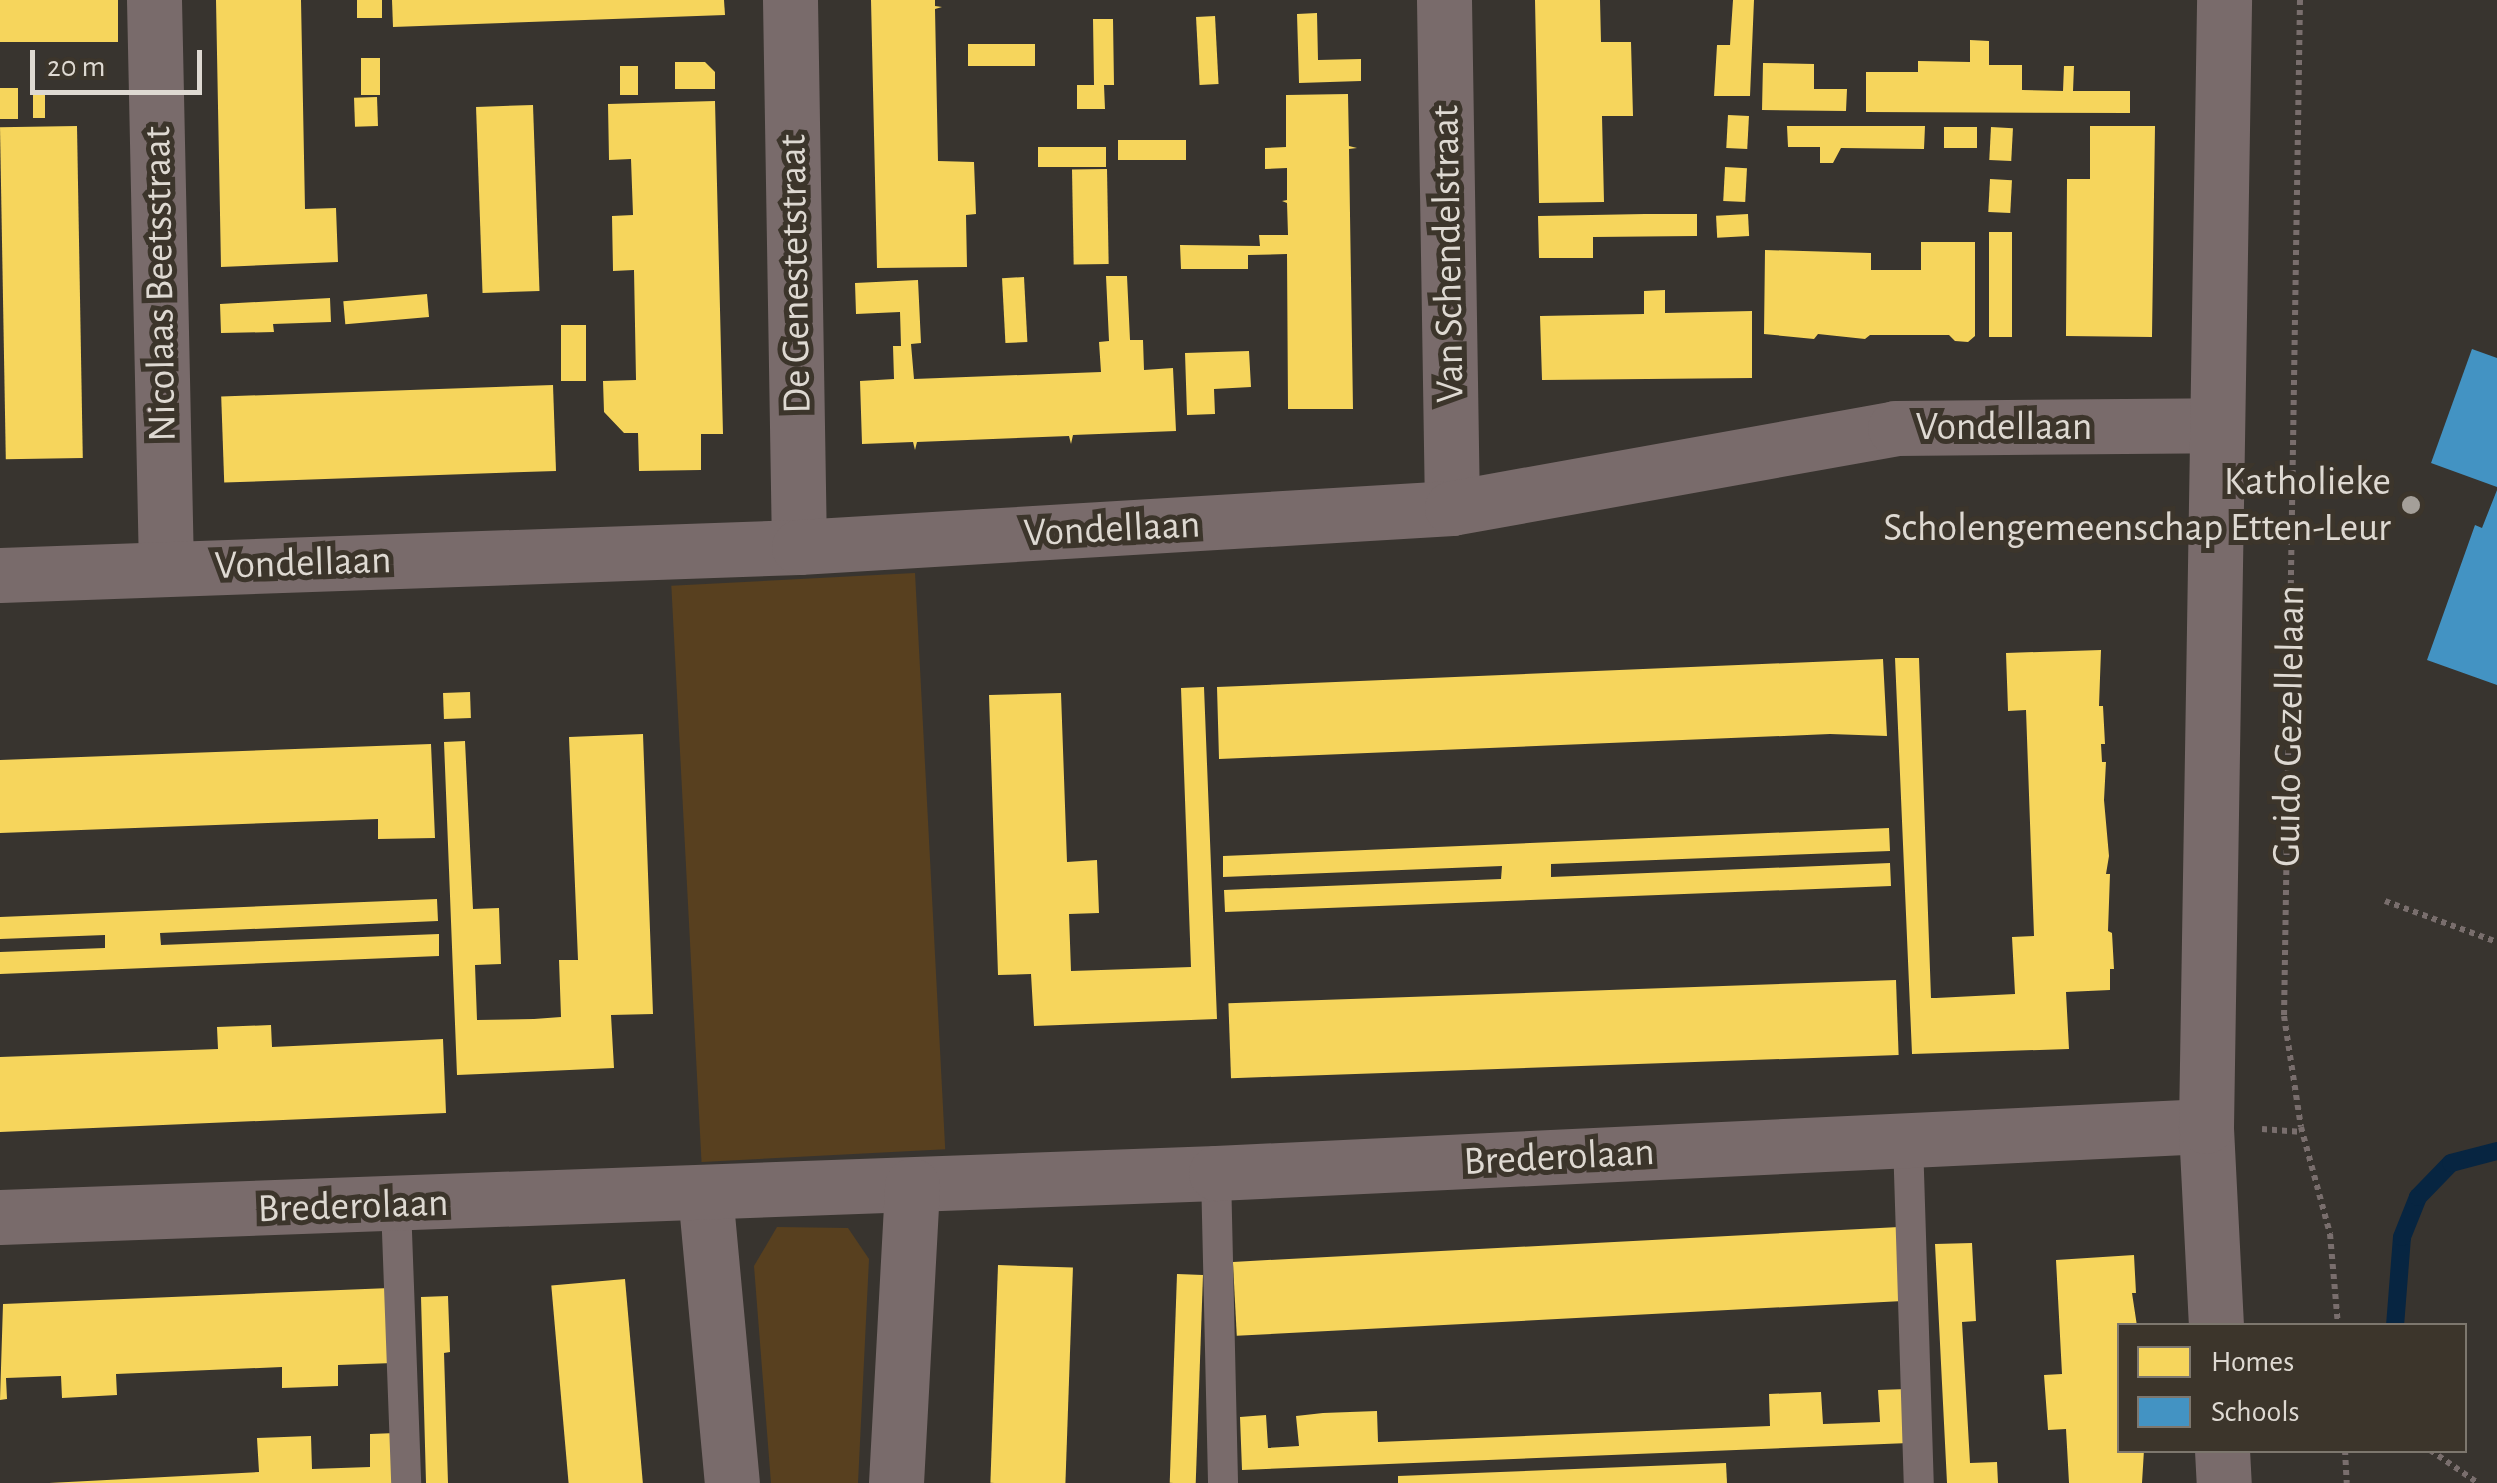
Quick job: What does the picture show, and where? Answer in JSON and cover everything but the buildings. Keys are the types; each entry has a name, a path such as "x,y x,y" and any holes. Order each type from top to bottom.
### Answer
{"street":[{"name":"Nicolaas Beetsstraat","path":"154,0 166,567"},
{"name":"De Genestetstraat","path":"790,0 799,547"},
{"name":"Van Schendelstraat","path":"1444,0 1452,508"},
{"name":"Guido Gezellelaan","path":"2216,1323 2206,1126 2224,0"},
{"name":"Vondellaan","path":"0,575 799,547 1452,508 1895,428 2217,426"},
{"name":"Brederolaan","path":"0,1218 1216,1173 2206,1126"},
{"path":"896,1483 912,1185"},
{"path":"705,1193 732,1483"},
{"path":"2222,1453 2224,1483"}],"lane":[{"path":"1908,1141 1920,1483"},
{"path":"1216,1173 1223,1483"},
{"path":"396,1205 406,1483"}],"path":[{"name":"Guido Gezellelaan","path":"2300,0 2284,1016 2300,1127 2330,1234 2338,1323"},
{"path":"2385,901 2497,942"},
{"path":"2345,1453 2347,1483"},
{"path":"2434,1453 2478,1483"}],"shaded area":[{"path":"915,573 945,1149 702,1162 671,586"},
{"path":"777,1227 848,1228 869,1259 858,1483 771,1483 754,1266"}],"waterway":[{"path":"2395,1323 2402,1237 2418,1197 2451,1163 2497,1151"}],"place":[{"name":"Katholieke Scholengemeenschap Etten-Leur","path":"2411,505"}]}
